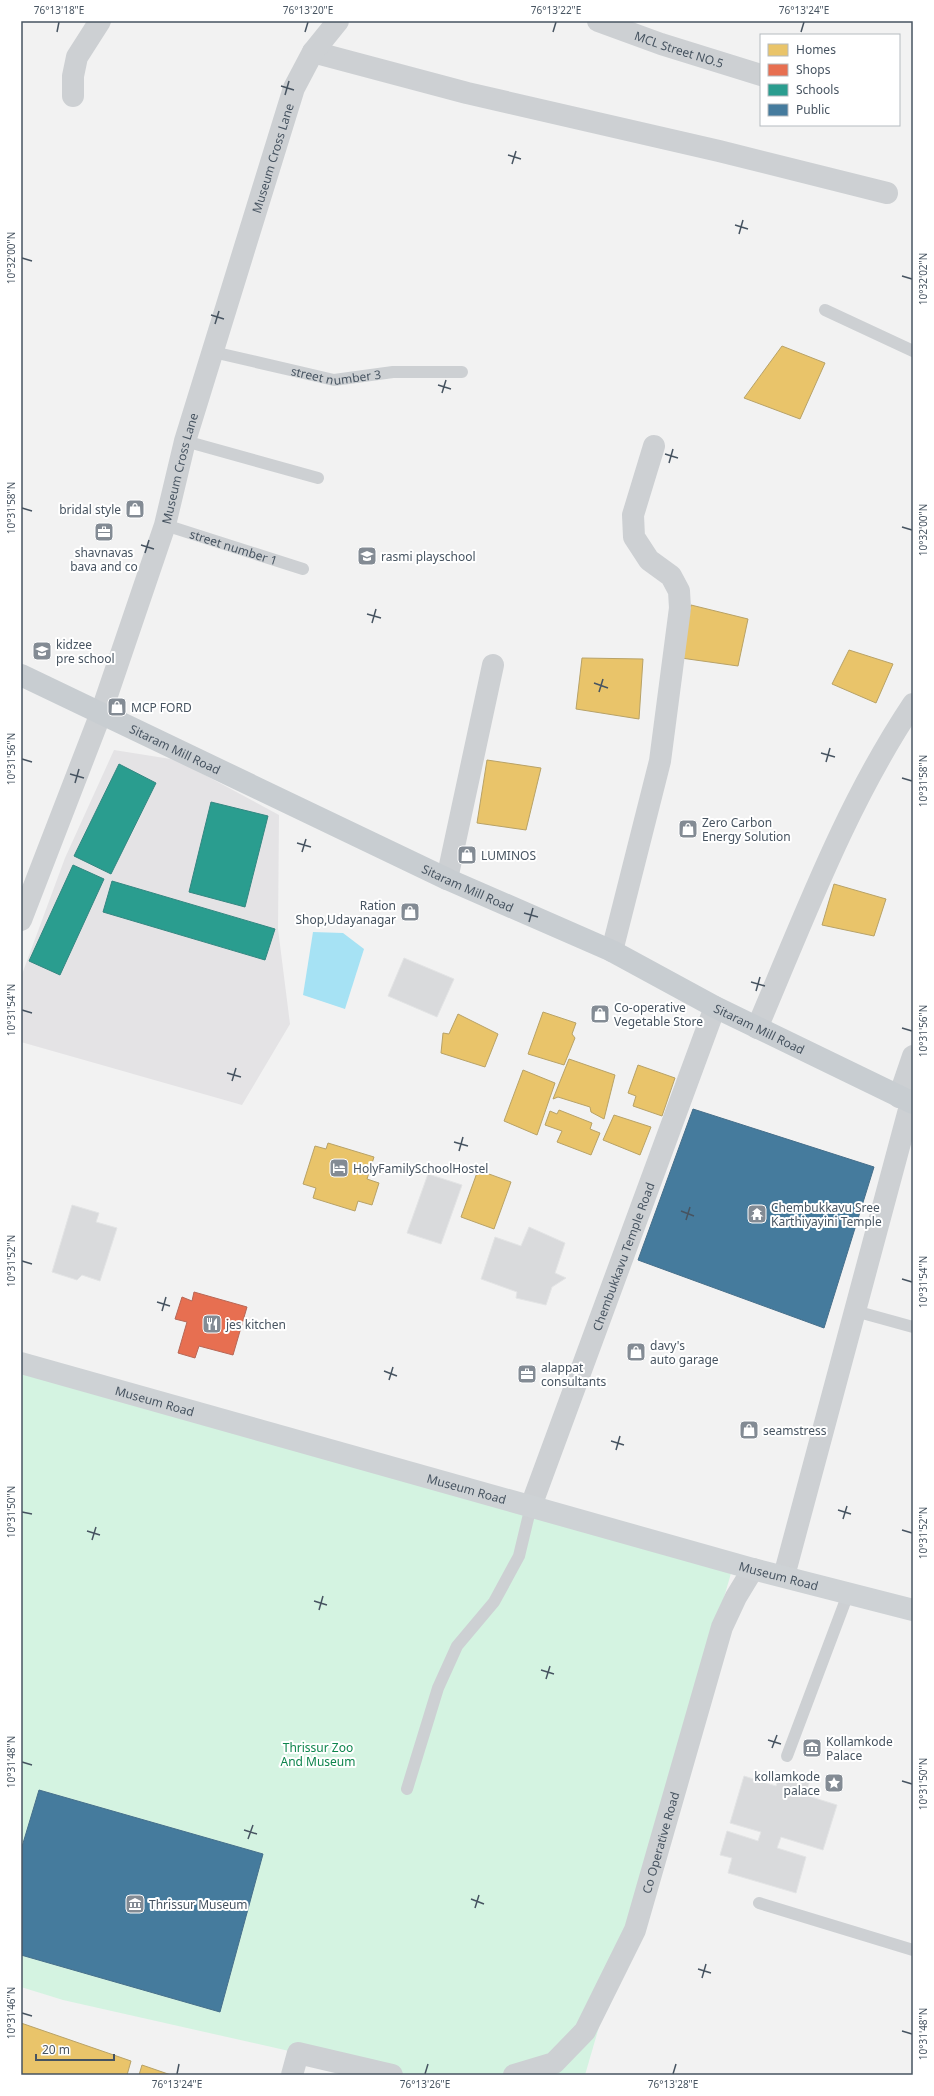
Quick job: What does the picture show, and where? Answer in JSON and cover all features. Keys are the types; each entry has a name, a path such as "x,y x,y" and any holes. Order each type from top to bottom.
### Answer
{"main road":[{"name":"Sitaram Mill Road","path":"21,675 447,879 612,951 715,1007 908,1100"},
{"name":"Museum Road","path":"21,1363 753,1569 913,1610"}],"street":[{"path":"73,96 73,76 77,56 100,21"},
{"name":"Museum Cross Lane","path":"21,920 101,713 165,524 185,441 294,88 313,52 338,21"},
{"name":"MCL Street NO.5","path":"598,21 661,44 760,75"},
{"path":"313,52 468,93 719,151 886,193"},
{"path":"612,951 660,761 680,608 679,591 672,576 649,560 634,537 633,515 654,446"},
{"path":"447,879 493,665"},
{"path":"757,1028 838,838 888,741 913,704"},
{"name":"Chembukkavu Temple Road","path":"531,1506 715,1007"},
{"path":"784,1576 855,1311 908,1100 913,1056"},
{"name":"Co Operative Road","path":"514,2075 554,2063 585,2031 635,1930 722,1627 736,1597 753,1569"},
{"path":"292,2075 298,2053 392,2075"}],"lane":[{"path":"825,310 913,351"},
{"name":"street number 3","path":"213,352 334,380 393,372 462,372"},
{"path":"185,441 318,478"},
{"name":"street number 1","path":"165,524 303,568"},
{"path":"855,1311 913,1327"},
{"path":"407,1789 438,1688 457,1646 494,1602 519,1556 531,1506"},
{"path":"787,1756 848,1594"},
{"path":"759,1903 913,1950"}],"shaded area":[{"path":"114,750 177,760 279,815 278,929 290,1024 242,1105 21,1042 21,977 65,858"}],"green space":[{"name":"Thrissur Zoo And Museum","path":"21,1363 734,1563 585,2075 361,2075 298,2053 63,2000 21,1987"}],"water":[{"path":"313,932 343,933 364,949 345,1009 303,995"}],"building: Homes":[{"path":"782,346 825,363 800,419 744,398"},
{"path":"691,605 748,619 738,666 681,658"},
{"path":"849,650 893,664 876,703 832,684"},
{"path":"582,658 643,659 639,719 576,709"},
{"path":"487,760 541,768 526,830 477,823"},
{"path":"834,884 886,899 874,936 822,925"},
{"path":"543,1012 576,1023 572,1034 575,1038 564,1065 528,1054"},
{"path":"458,1014 498,1034 485,1067 441,1053 443,1033 449,1034"},
{"path":"569,1059 615,1075 604,1119 591,1112 590,1107 558,1097 553,1099"},
{"path":"638,1065 675,1078 662,1116 633,1106 636,1096 628,1093"},
{"path":"523,1070 555,1083 537,1135 504,1121"},
{"path":"559,1110 592,1123 590,1129 600,1133 591,1155 557,1142 562,1131 545,1125 550,1111 557,1114"},
{"path":"614,1115 651,1127 640,1155 603,1140"},
{"name":"HolyFamilySchoolHostel","path":"328,1143 374,1157 367,1179 379,1183 372,1205 358,1201 355,1211 313,1198 316,1188 303,1184 315,1146 326,1149"},
{"path":"478,1170 511,1182 494,1229 461,1217"},
{"path":"21,2023 131,2061 127,2075 21,2075"},
{"path":"142,2065 171,2075 139,2075"}],"building: Shops":[{"path":"194,1292 247,1307 233,1355 199,1346 195,1358 178,1353 187,1322 175,1319 182,1297 192,1301"}],"building: Schools":[{"path":"119,764 156,783 111,874 74,856"},
{"path":"211,802 268,816 245,907 189,892"},
{"path":"73,865 104,879 60,975 29,961"},
{"path":"112,881 275,929 265,960 103,912"}],"building: Public":[{"name":"Chembukkavu Sree Karthiyayini Temple","path":"693,1109 874,1167 824,1328 638,1260"},
{"name":"Thrissur Museum","path":"39,1790 263,1854 220,2012 21,1955 21,1850"}],"building: Other":[{"path":"404,958 454,979 437,1017 388,996"},
{"path":"428,1174 462,1185 441,1244 407,1233"},
{"path":"72,1205 99,1213 96,1222 117,1228 100,1281 82,1275 77,1280 52,1272"},
{"path":"529,1227 565,1243 555,1273 566,1278 552,1287 546,1305 516,1298 517,1292 481,1279 495,1237 521,1246"},
{"path":"780,1774 809,1783 805,1795 837,1805 823,1850 781,1837 777,1848 806,1857 796,1893 728,1873 732,1858 720,1855 727,1831 758,1841 761,1832 730,1823 744,1776 776,1786"}],"place":[{"name":"bridal style","path":"135,509"},
{"name":"shavnavas bava and co","path":"104,532"},
{"name":"rasmi playschool","path":"367,556"},
{"name":"kidzee pre school","path":"42,651"},
{"name":"MCP FORD","path":"117,707"},
{"name":"Zero Carbon Energy Solution","path":"688,829"},
{"name":"LUMINOS","path":"467,855"},
{"name":"Ration Shop,Udayanagar","path":"410,912"},
{"name":"Co-operative Vegetable Store","path":"600,1014"},
{"name":"HolyFamilySchoolHostel","path":"339,1168"},
{"name":"Chembukkavu Sree Karthiyayini Temple","path":"757,1214"},
{"name":"jes kitchen","path":"212,1324"},
{"name":"davy's auto garage","path":"636,1352"},
{"name":"alappat consultants","path":"527,1374"},
{"name":"seamstress","path":"749,1430"},
{"name":"Kollamkode Palace","path":"812,1748"},
{"name":"kollamkode palace","path":"834,1783"},
{"name":"Thrissur Museum","path":"135,1904"}]}
